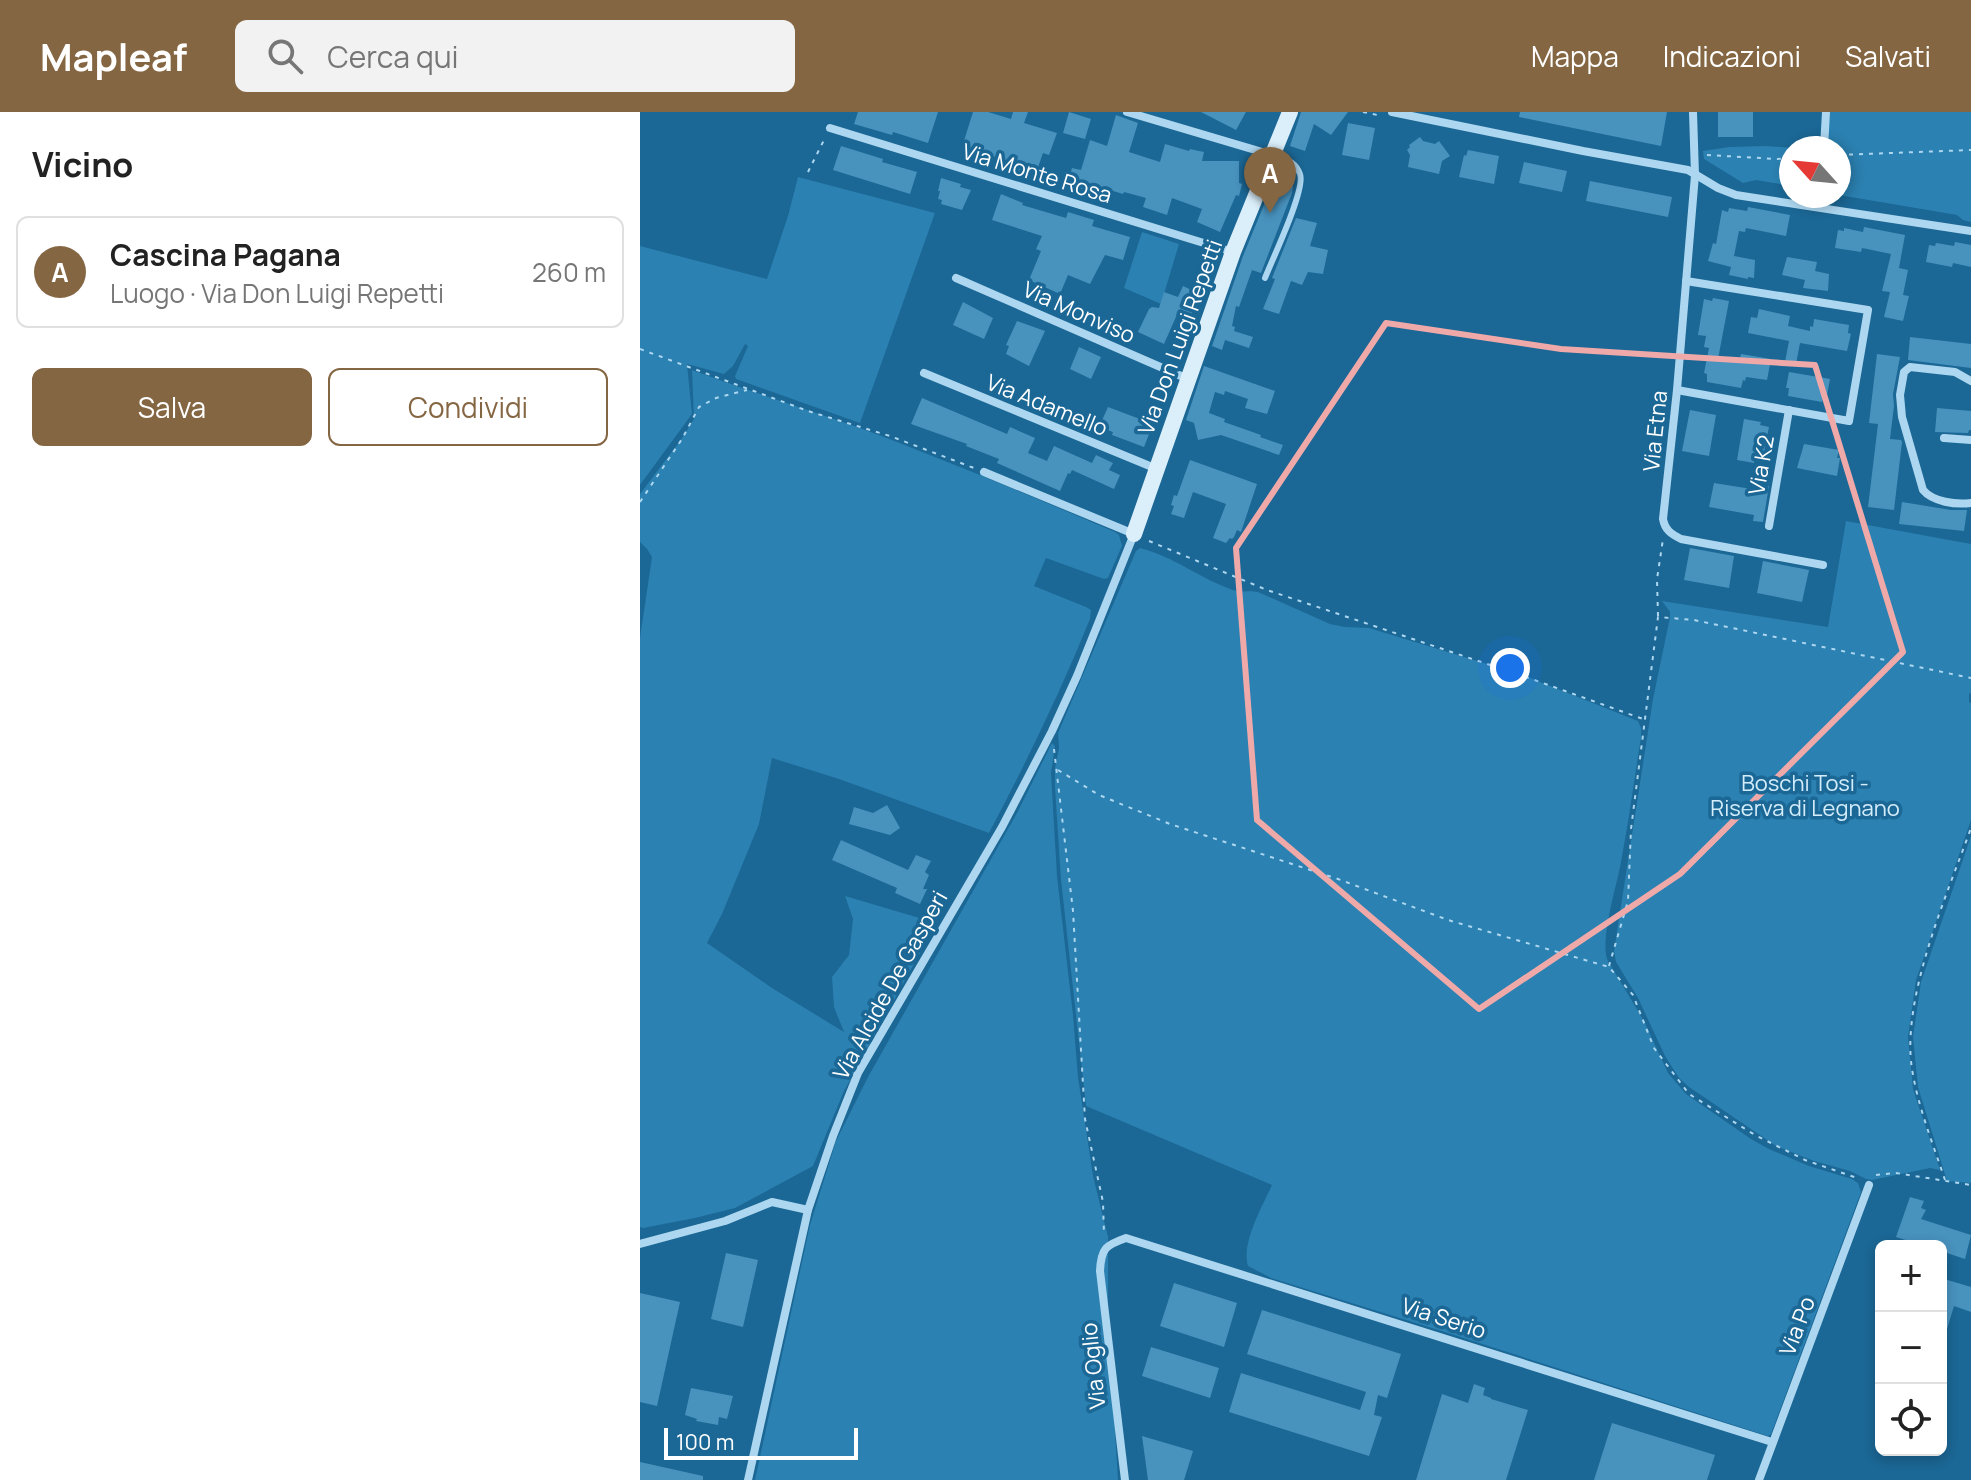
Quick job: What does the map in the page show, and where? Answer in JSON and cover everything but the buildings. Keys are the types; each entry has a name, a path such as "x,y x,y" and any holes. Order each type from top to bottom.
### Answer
{"street":[{"path":"1127,112 1272,155"},
{"name":"Via Don Luigi Repetti","path":"1134,534 1233,252 1290,112"},
{"path":"1392,112 1688,170 1736,195 1971,231"},
{"name":"Via Etna","path":"1665,526 1663,519 1695,175 1693,112"},
{"path":"1825,136 1826,112"},
{"name":"Via Monte Rosa","path":"830,128 1233,252"},
{"name":"Via Monviso","path":"956,278 1188,379"},
{"name":"Via K2","path":"1677,390 1849,421 1868,310 1686,281"},
{"path":"1971,381 1955,372 1910,367 1904,372 1900,395 1902,417 1923,490 1932,499 1971,503"},
{"name":"Via Adamello","path":"924,373 1157,469"},
{"name":"Via K2","path":"1769,526 1789,410"},
{"path":"1944,438 1971,440"},
{"path":"984,472 1134,534"},
{"path":"1665,526 1670,534 1681,539 1823,565"},
{"name":"Via Alcide De Gasperi","path":"748,1480 808,1210 858,1073 1002,827 1052,731 1134,534"},
{"name":"Via Po","path":"1759,1480 1869,1185"},
{"path":"640,1244 725,1221 772,1202 808,1210"},
{"name":"Via Serio","path":"1105,1248 1131,1238 1772,1442"},
{"name":"Via Oglio","path":"1105,1248 1101,1261 1101,1284 1125,1480"}],"lane":[{"path":"1265,278 1298,194 1301,176 1288,160 1272,155"}],"path":[{"path":"808,172 830,128"},
{"path":"1851,155 1971,150"},
{"path":"640,349 831,419 909,442 984,472"},
{"path":"640,502 682,439 699,407 716,398 748,390"},
{"path":"1609,967 1628,901 1631,829 1654,659 1658,617 1657,579 1665,526"},
{"path":"1134,534 1267,590 1644,720"},
{"path":"1658,617 1694,620 1971,678"},
{"path":"1105,1248 1103,1202 1085,1119 1073,911 1058,770 1099,795 1170,824 1338,879 1448,920 1609,967 1633,995 1654,1048 1689,1094 1755,1135 1805,1160 1869,1185 1876,1175 1896,1173 1971,1185"},
{"path":"1945,1181 1919,1101 1910,1038 1917,989 1971,828"}],"highlighted area":[{"path":"1386,323 1561,349 1815,365 1903,652 1680,874 1479,1009 1257,820 1236,548"}],"green space":[{"path":"1824,112 1971,112 1971,222 1957,215 1851,197 1851,136 1822,136"},
{"path":"1729,147 1779,147 1779,184 1756,180 1743,183 1704,159 1703,151"},
{"path":"798,177 935,213 860,423 736,379 748,346 745,344 733,366 724,374 687,364 692,414 640,485 640,246 767,279"},
{"path":"1142,232 1179,244 1161,304 1124,288"},
{"path":"692,370 860,428 988,478 1115,532 1122,546 1108,578 1104,579 1046,558 1034,586 1086,607 1091,610 1090,619 1042,728 989,833 772,758 759,824 707,943 844,1032 834,1007 832,977 849,955 853,919 845,896 923,919 926,942 844,1091 813,1166 735,1208 643,1228 640,1227 640,638 652,557 640,542 640,494 694,419"},
{"name":"Boschi Tosi - Riserva di Legnano","path":"1846,521 1971,544 1971,820 1916,980 1908,1037 1913,1089 1940,1170 1930,1168 1872,1180 1776,1146 1689,1087 1665,1056 1638,998 1616,962 1614,951 1653,699 1670,617 1662,601 1828,627"},
{"path":"1140,548 1164,556 1236,591 1258,592 1330,624 1369,628 1523,675 1638,721 1641,738 1624,847 1607,927 1608,961 1644,1021 1668,1073 1686,1094 1751,1139 1809,1166 1852,1179 1858,1183 1861,1192 1771,1434 1768,1436 1271,1278 1248,1266 1247,1247 1272,1185 1086,1106 1061,880 1055,788 1058,733 1136,551"},
{"path":"1052,743 1055,746 1051,773 1057,876 1078,1077 1093,1176 1108,1237 1108,1319 1118,1480 755,1480 810,1225 836,1141 868,1077 1017,813"},
{"path":"1971,836 1971,1183 1947,1181 1918,1087 1913,1037 1921,982"}],"place":[{"name":"Cascina Pagana","path":"1270,213"}]}
